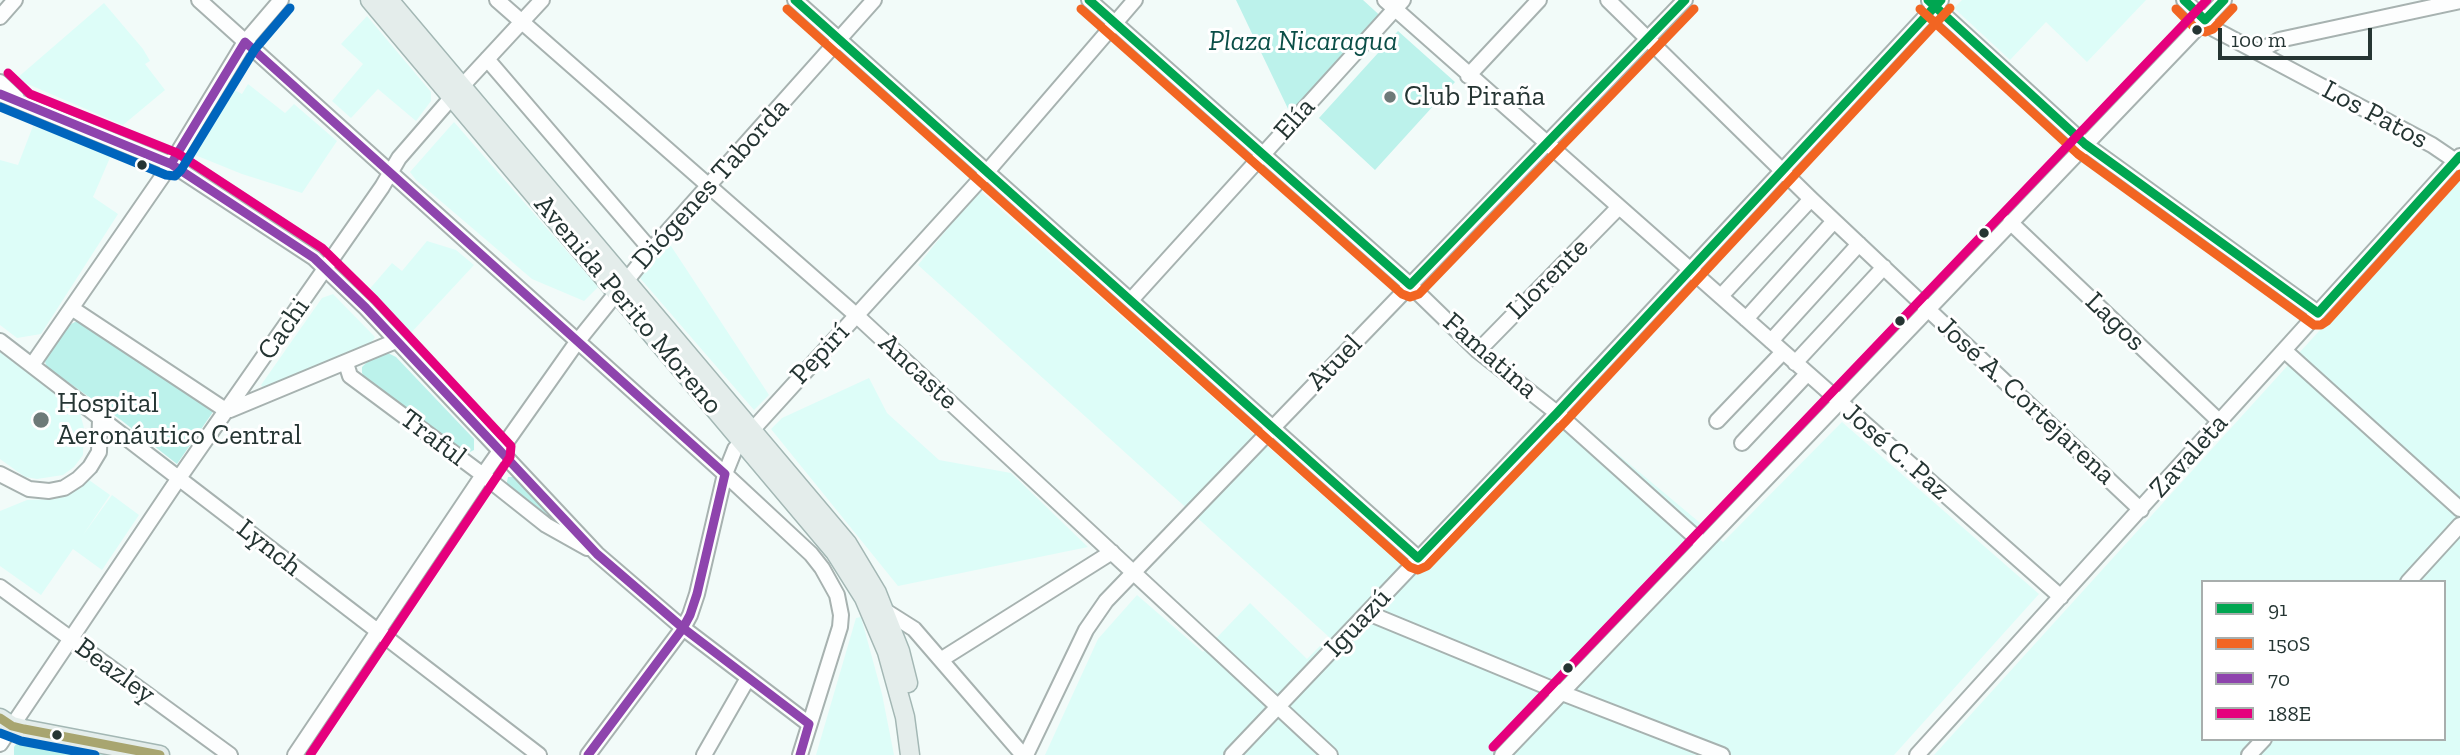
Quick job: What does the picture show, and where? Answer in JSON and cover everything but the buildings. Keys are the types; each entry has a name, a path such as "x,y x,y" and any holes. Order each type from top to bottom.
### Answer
{"main road":[{"name":"Avenida Perito Moreno","path":"370,0 457,91 747,434 879,615"},
{"name":"Avenida Perito Moreno","path":"390,0 457,91"},
{"path":"879,615 905,717 909,755"},
{"path":"879,615 900,651 922,755"},
{"path":"6,722 160,755"}],"street":[{"path":"0,17 15,0"},
{"path":"199,0 811,554 831,582 841,615 840,627 800,755"},
{"path":"32,365 171,164 245,42 281,0"},
{"name":"Ancaste","path":"497,0 856,315 1330,755"},
{"name":"Cachi","path":"0,744 6,722 72,639 179,478 399,159 457,91 542,0"},
{"path":"795,0 1418,558"},
{"name":"Diógenes Taborda","path":"295,755 500,450 577,342 652,250 874,0"},
{"name":"Famatina","path":"1089,0 1410,285 1478,351 1557,413 1703,544"},
{"name":"Pepirí","path":"588,755 683,628 697,594 729,461 747,434 986,173 1135,0"},
{"path":"1468,76 1539,0"},
{"name":"José A. Cortejarena","path":"1608,0 1811,199 2141,510"},
{"name":"Atuel","path":"1024,755 1086,630 1106,601 1685,0"},
{"name":"Los Patos","path":"2184,0 2214,29 2459,160"},
{"path":"1502,755 2224,0"},
{"path":"2258,52 2266,45 2279,40 2460,1"},
{"path":"1935,2 2085,144 2318,313"},
{"name":"Iguazú","path":"1232,755 1691,270 1935,2"},
{"name":"José C. Paz","path":"1394,3 1468,76 2061,597"},
{"name":"Elía","path":"1131,300 1394,3"},
{"path":"487,59 652,250"},
{"name":"Traful","path":"0,82 23,104"},
{"name":"Traful","path":"0,94 171,164 314,258 597,554 683,628 808,724"},
{"name":"Zavaleta","path":"1917,755 2459,160"},
{"path":"1721,296 1811,199"},
{"name":"Llorente","path":"1478,351 1618,208"},
{"path":"1746,319 1835,221"},
{"name":"Lagos","path":"2010,222 2220,422"},
{"path":"1771,341 1859,244"},
{"path":"1795,363 1884,267"},
{"path":"73,309 227,411 396,341"},
{"name":"Lynch","path":"0,341 539,755"},
{"path":"2285,351 2460,509"},
{"path":"1717,421 1783,352"},
{"name":"Traful","path":"346,363 350,376 546,525 597,554"},
{"path":"1742,443 1807,374"},
{"path":"0,474 29,489 49,491 64,488 78,480 99,452 100,419"},
{"path":"2410,580 2460,525"},
{"path":"942,659 1112,552"},
{"name":"Beazley","path":"0,587 230,755"},
{"path":"1368,613 1721,755"},
{"path":"879,615 914,629 1024,755"},
{"path":"704,755 748,678"},
{"path":"2249,755 2262,741"}],"shaded area":[{"path":"1962,0 2146,0 2087,62 2046,22 2010,60 1954,8"},
{"path":"104,3 143,49 150,61 145,64 165,90 123,125 16,79"},
{"path":"367,16 431,92 431,101 416,121 378,89 351,118 332,101 363,64 341,44"},
{"path":"248,84 285,113 294,104 337,141 302,193 242,174 190,153 231,88 242,94"},
{"path":"454,122 598,287 584,301 532,279 410,172"},
{"path":"33,126 112,153 93,197 118,214 41,334 17,338 0,325 0,160 18,165"},
{"path":"2458,178 2460,180 2460,755 1934,755"},
{"path":"979,190 1402,566 1560,406 1723,542 1842,422 2039,594 1894,755 1045,755 1098,639 1137,595 1203,652 1250,603 1307,659 1329,637 918,265"},
{"path":"427,241 456,250 474,265 409,335 367,292 392,263 402,271"},
{"path":"669,243 769,395 754,410 640,278"},
{"path":"333,294 375,337 369,346 263,388 261,385 322,298"},
{"name":"Hospital Aeronáutico Central","path":"0,352 80,413 84,428 83,455 74,467 63,475 37,479 25,477 0,459"},
{"path":"869,378 887,413 939,460 1011,473 1088,547 898,586 771,429 782,418"},
{"path":"89,480 110,495 83,535 112,495 139,515 102,570 73,549 41,595 0,566 0,511 27,500 55,499 72,493"},
{"path":"861,617 882,694 894,755 816,755 856,618"}],"green space":[{"name":"Plaza Nicaragua","path":"1236,0 1363,0 1386,21 1291,115"},
{"name":"Club Piraña","path":"1398,31 1455,82 1375,170 1319,118"},
{"path":"80,322 215,409 177,464 47,367 46,358 69,325"},
{"path":"388,353 396,357 474,439 474,450 466,454 365,378 362,367"},
{"path":"508,477 514,477 551,513 551,517 547,518 506,486"},
{"path":"21,737 139,755 14,755 14,747"}],"transit line":[{"name":"91","path":"795,0 1418,558 1557,413 1941,0"},
{"name":"91","path":"1089,0 1410,285 1685,0"},
{"name":"91","path":"1928,0 2085,144 2318,313 2460,156"},
{"name":"91","path":"2184,0 2205,20 2224,0"},
{"name":"188E","path":"1493,747 2207,0"},
{"path":"0,107 166,175 175,176 255,49 290,8"},
{"name":"150S","path":"787,9 1410,567 1418,570 1427,566 1566,421 1950,8"},
{"name":"150S","path":"2176,9 2197,30 2205,32 2213,29 2233,8"},
{"name":"150S","path":"1081,9 1402,294 1410,297 1419,294 1694,9"},
{"name":"150S","path":"1920,9 2078,154 2314,325 2327,321 2460,174"},
{"name":"70","path":"171,164 245,42 725,474 690,615 588,755"},
{"name":"188E","path":"8,73 30,94 177,153 322,248 375,300 511,446 510,457 310,755"},
{"name":"70","path":"0,94 171,164 314,258 366,308 597,554 683,628 809,724 800,755"},
{"path":"0,718 12,726 24,729 160,755"},
{"path":"0,733 21,741 95,755"}],"place":[{"name":"Club Piraña","path":"1390,97"},
{"name":"Hospital Aeronáutico Central","path":"41,420"}]}
